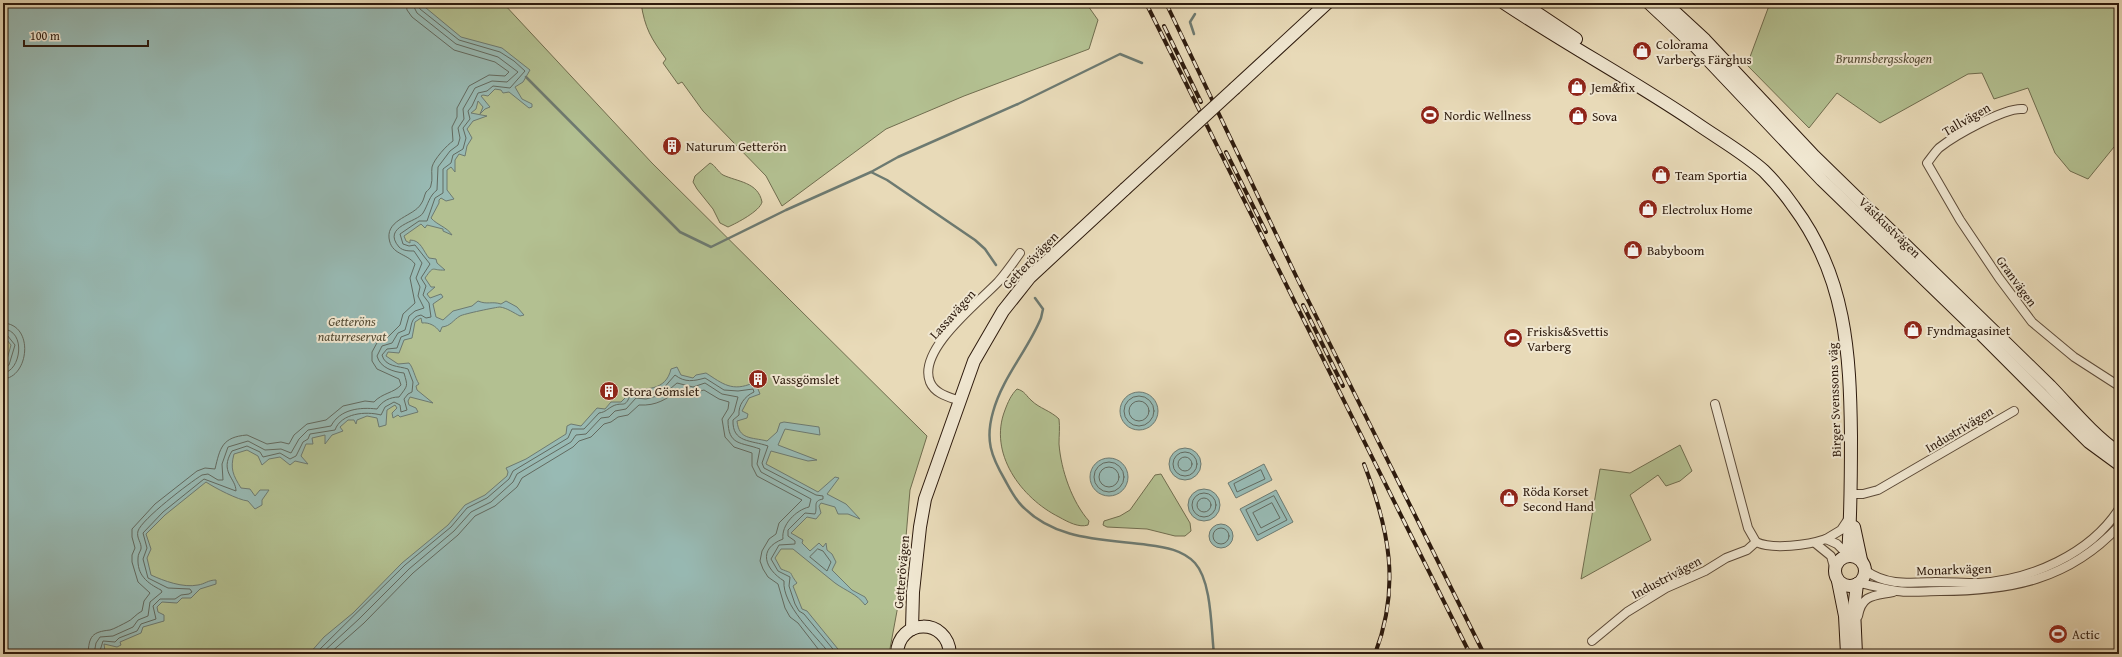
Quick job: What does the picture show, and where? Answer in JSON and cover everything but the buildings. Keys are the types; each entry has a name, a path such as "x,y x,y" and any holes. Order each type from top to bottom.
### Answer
{"street":[{"name":"Getterövägen","path":"912,629 912,592 925,499 967,378 982,346 1016,293 1046,260 1327,3"},
{"name":"Birger Svenssons väg","path":"1504,3 1532,22 1639,85 1740,152 1764,172 1783,191 1813,235 1833,280 1846,335 1850,374 1851,514 1848,555"},
{"name":"Birger Svenssons väg","path":"1522,3 1590,48 1639,85"},
{"name":"Västkustvägen","path":"1649,3 1696,47 1808,166 1981,334 2089,442 2119,464"},
{"name":"Västkustvägen","path":"1665,3 1705,40 1814,156 2050,386 2082,422 2103,442 2119,453"},
{"name":"Tallvägen","path":"1928,163 1939,148 1993,116 2015,108 2023,109"},
{"name":"Granvägen","path":"1928,163 1960,220 1999,278 2032,322 2074,357 2119,386"},
{"name":"Lassavägen","path":"960,401 945,396 937,391 930,382 928,369 935,352 951,329 998,281 1020,253"},
{"path":"1715,404 1748,528 1756,542 1772,546 1815,543 1842,530 1851,514"},
{"name":"Industrivägen","path":"1851,494 1863,494 1878,490 2014,411"},
{"name":"Monarkvägen","path":"1863,565 1877,578 1898,583 1978,583 2015,577 2044,567 2075,551 2102,530 2119,509"},
{"name":"Birger Svenssons väg","path":"1851,514 1863,565"},
{"name":"Monarkvägen","path":"1858,584 1898,591 1975,591 2000,589 2030,581 2063,568 2090,553 2119,526"},
{"path":"1826,539 1837,544 1848,555"},
{"name":"Industrivägen","path":"1592,641 1627,612 1666,588 1705,571 1726,558 1747,550 1756,542"},
{"path":"1815,543 1831,556 1834,574 1838,581 1846,616 1847,654"},
{"path":"1834,567 1841,558 1848,555 1855,556 1863,565 1863,578 1858,584 1854,604 1856,654"},
{"path":"1838,581 1847,586 1858,584"},
{"name":"Monarkvägen","path":"1856,627 1859,610 1866,599 1898,591"},
{"path":"897,654 900,641 912,629 930,627 940,633 947,642 950,654"}],"green space":[{"name":"Getteröns naturreservat","path":"3,3 503,3 652,163 927,436 910,490 902,584 889,654 3,654"},
{"path":"641,3 1086,3 1098,20 1089,49 964,96 886,129 782,206 766,176 703,111 682,82 678,84 663,63 666,59 649,33 644,20"},
{"name":"Brunnsbergsskogen","path":"1770,3 2119,3 2119,145 2114,147 2088,179 2070,171 2055,153 2028,88 1994,99 1982,73 1968,74 1880,123 1837,93 1809,128 1747,65"},
{"path":"710,163 723,175 747,184 756,190 760,195 762,202 753,213 728,227 720,223 713,209 693,182 695,176"},
{"path":"1017,389 1024,392 1035,403 1059,419 1060,454 1065,475 1077,505 1089,521 1088,525 1081,526 1074,524 1045,509 1032,498 1011,472 1005,458 1001,442 1001,426 1007,404"},
{"path":"1680,445 1692,471 1680,481 1666,486 1658,475 1630,495 1651,540 1581,579 1600,469 1630,473"},
{"path":"1161,474 1190,523 1191,531 1185,536 1175,536 1147,529 1107,527 1103,525 1104,521 1120,516 1130,510 1155,475"}],"water":[{"path":"3,3 420,3 461,37 502,48 530,70 523,82 515,87 522,99 532,104 532,107 529,108 509,92 503,93 501,90 495,89 488,96 481,96 490,107 485,109 480,114 483,107 478,101 476,109 471,113 487,116 473,121 467,129 472,138 467,146 465,156 459,154 455,160 455,172 451,167 447,170 447,190 454,199 446,201 441,198 431,218 452,235 443,231 443,229 427,225 425,228 421,224 404,236 406,241 410,243 410,240 417,242 429,258 436,259 437,263 445,270 434,269 430,271 425,278 431,287 435,287 427,294 430,298 441,294 443,297 433,304 436,317 443,320 453,311 472,306 478,301 484,303 501,304 506,301 517,307 524,315 520,316 508,309 500,307 487,309 460,316 450,324 442,327 440,332 432,325 422,323 421,318 415,322 412,338 404,340 399,353 388,352 386,356 398,364 409,363 419,384 416,386 417,390 433,403 410,397 408,401 409,405 416,408 418,412 400,417 398,415 393,418 392,413 397,408 395,405 387,410 386,425 379,427 377,418 367,416 357,420 356,424 354,420 348,420 340,427 343,431 332,435 325,444 325,435 312,438 313,444 306,444 301,456 308,464 295,461 290,465 280,457 269,459 262,465 258,456 247,450 234,454 232,468 241,488 250,489 255,496 260,490 269,490 262,500 262,505 255,509 248,501 233,496 206,482 165,515 146,534 151,549 147,558 151,575 168,582 186,586 203,584 216,580 216,584 200,589 191,598 182,598 177,603 162,602 157,607 158,612 164,615 164,621 143,627 141,633 120,642 121,645 117,647 104,644 105,651 101,654 3,654 3,365 6,363 11,345 3,335"},
{"path":"677,367 681,375 693,378 696,375 706,373 728,386 739,387 753,383 760,394 749,398 742,411 748,414 747,418 737,421 740,432 747,437 767,441 777,432 780,423 784,422 819,427 820,435 785,429 778,445 817,460 808,461 771,451 766,464 818,492 835,477 839,478 827,494 846,504 860,519 848,514 838,514 835,507 821,503 819,506 821,513 816,519 807,517 791,533 803,540 802,543 810,551 819,543 823,547 826,543 827,550 832,554 836,562 832,570 852,590 865,597 868,602 865,605 858,598 835,583 793,549 781,549 775,558 781,569 791,573 797,583 793,586 802,609 807,611 842,654 309,654 324,637 353,613 402,563 448,525 465,505 485,495 507,476 508,472 506,468 526,459 566,434 567,426 571,424 581,426 597,408 605,409 611,402 621,402 626,397 627,388 654,388 665,382 671,369"},
{"path":"1135,392 1143,392 1153,397 1157,404 1157,418 1153,425 1143,430 1135,430 1125,425 1123,422 1120,415 1120,407 1125,397 1128,395"},
{"path":"1182,448 1188,448 1198,455 1201,464 1200,470 1194,477 1188,480 1182,480 1172,473 1169,467 1169,461 1176,451"},
{"path":"1105,458 1113,458 1123,463 1127,470 1127,484 1123,491 1113,496 1105,496 1095,491 1093,488 1090,481 1090,473 1095,463 1098,461"},
{"path":"1264,464 1272,480 1236,498 1228,483"},
{"path":"1201,489 1207,489 1217,496 1220,505 1219,511 1213,518 1207,521 1201,521 1191,514 1188,508 1188,502 1195,492"},
{"path":"1276,490 1293,522 1257,541 1240,509"},
{"path":"1221,524 1229,528 1233,536 1229,544 1221,548 1213,544 1209,536 1213,528"}],"waterway":[{"path":"1194,34 1190,22 1195,14"},
{"path":"871,172 898,157 1018,104 1120,54 1142,63"},
{"path":"526,77 680,232 711,247 786,210 871,172 887,180 975,240 985,249 996,265"},
{"path":"1035,298 1043,309 1041,318 1036,330 1002,387 993,412 990,431 991,448 1000,471 1019,503 1035,517 1050,526 1081,536 1167,548 1185,555 1195,563 1201,571 1208,594 1214,654"}],"railway":[{"path":"1146,3 1470,654"},
{"path":"1166,3 1297,278 1484,654"},
{"path":"1164,26 1201,102"},
{"path":"1226,152 1266,232"},
{"path":"1303,305 1343,386"},
{"path":"1364,464 1380,512 1389,558 1390,581 1388,605 1383,629 1375,654"}],"place":[{"name":"Colorama Varbergs Färghus","path":"1642,51"},
{"name":"Jem&fix","path":"1577,87"},
{"name":"Nordic Wellness","path":"1430,115"},
{"name":"Sova","path":"1578,116"},
{"name":"Naturum Getterön","path":"672,146"},
{"name":"Team Sportia","path":"1661,175"},
{"name":"Electrolux Home","path":"1648,209"},
{"name":"Babyboom","path":"1633,250"},
{"name":"Fyndmagasinet","path":"1913,330"},
{"name":"Friskis&Svettis Varberg","path":"1513,338"},
{"name":"Vassgömslet","path":"758,379"},
{"name":"Stora Gömslet","path":"609,391"},
{"name":"Röda Korset Second Hand","path":"1509,498"},
{"name":"Actic","path":"2058,634"}]}
